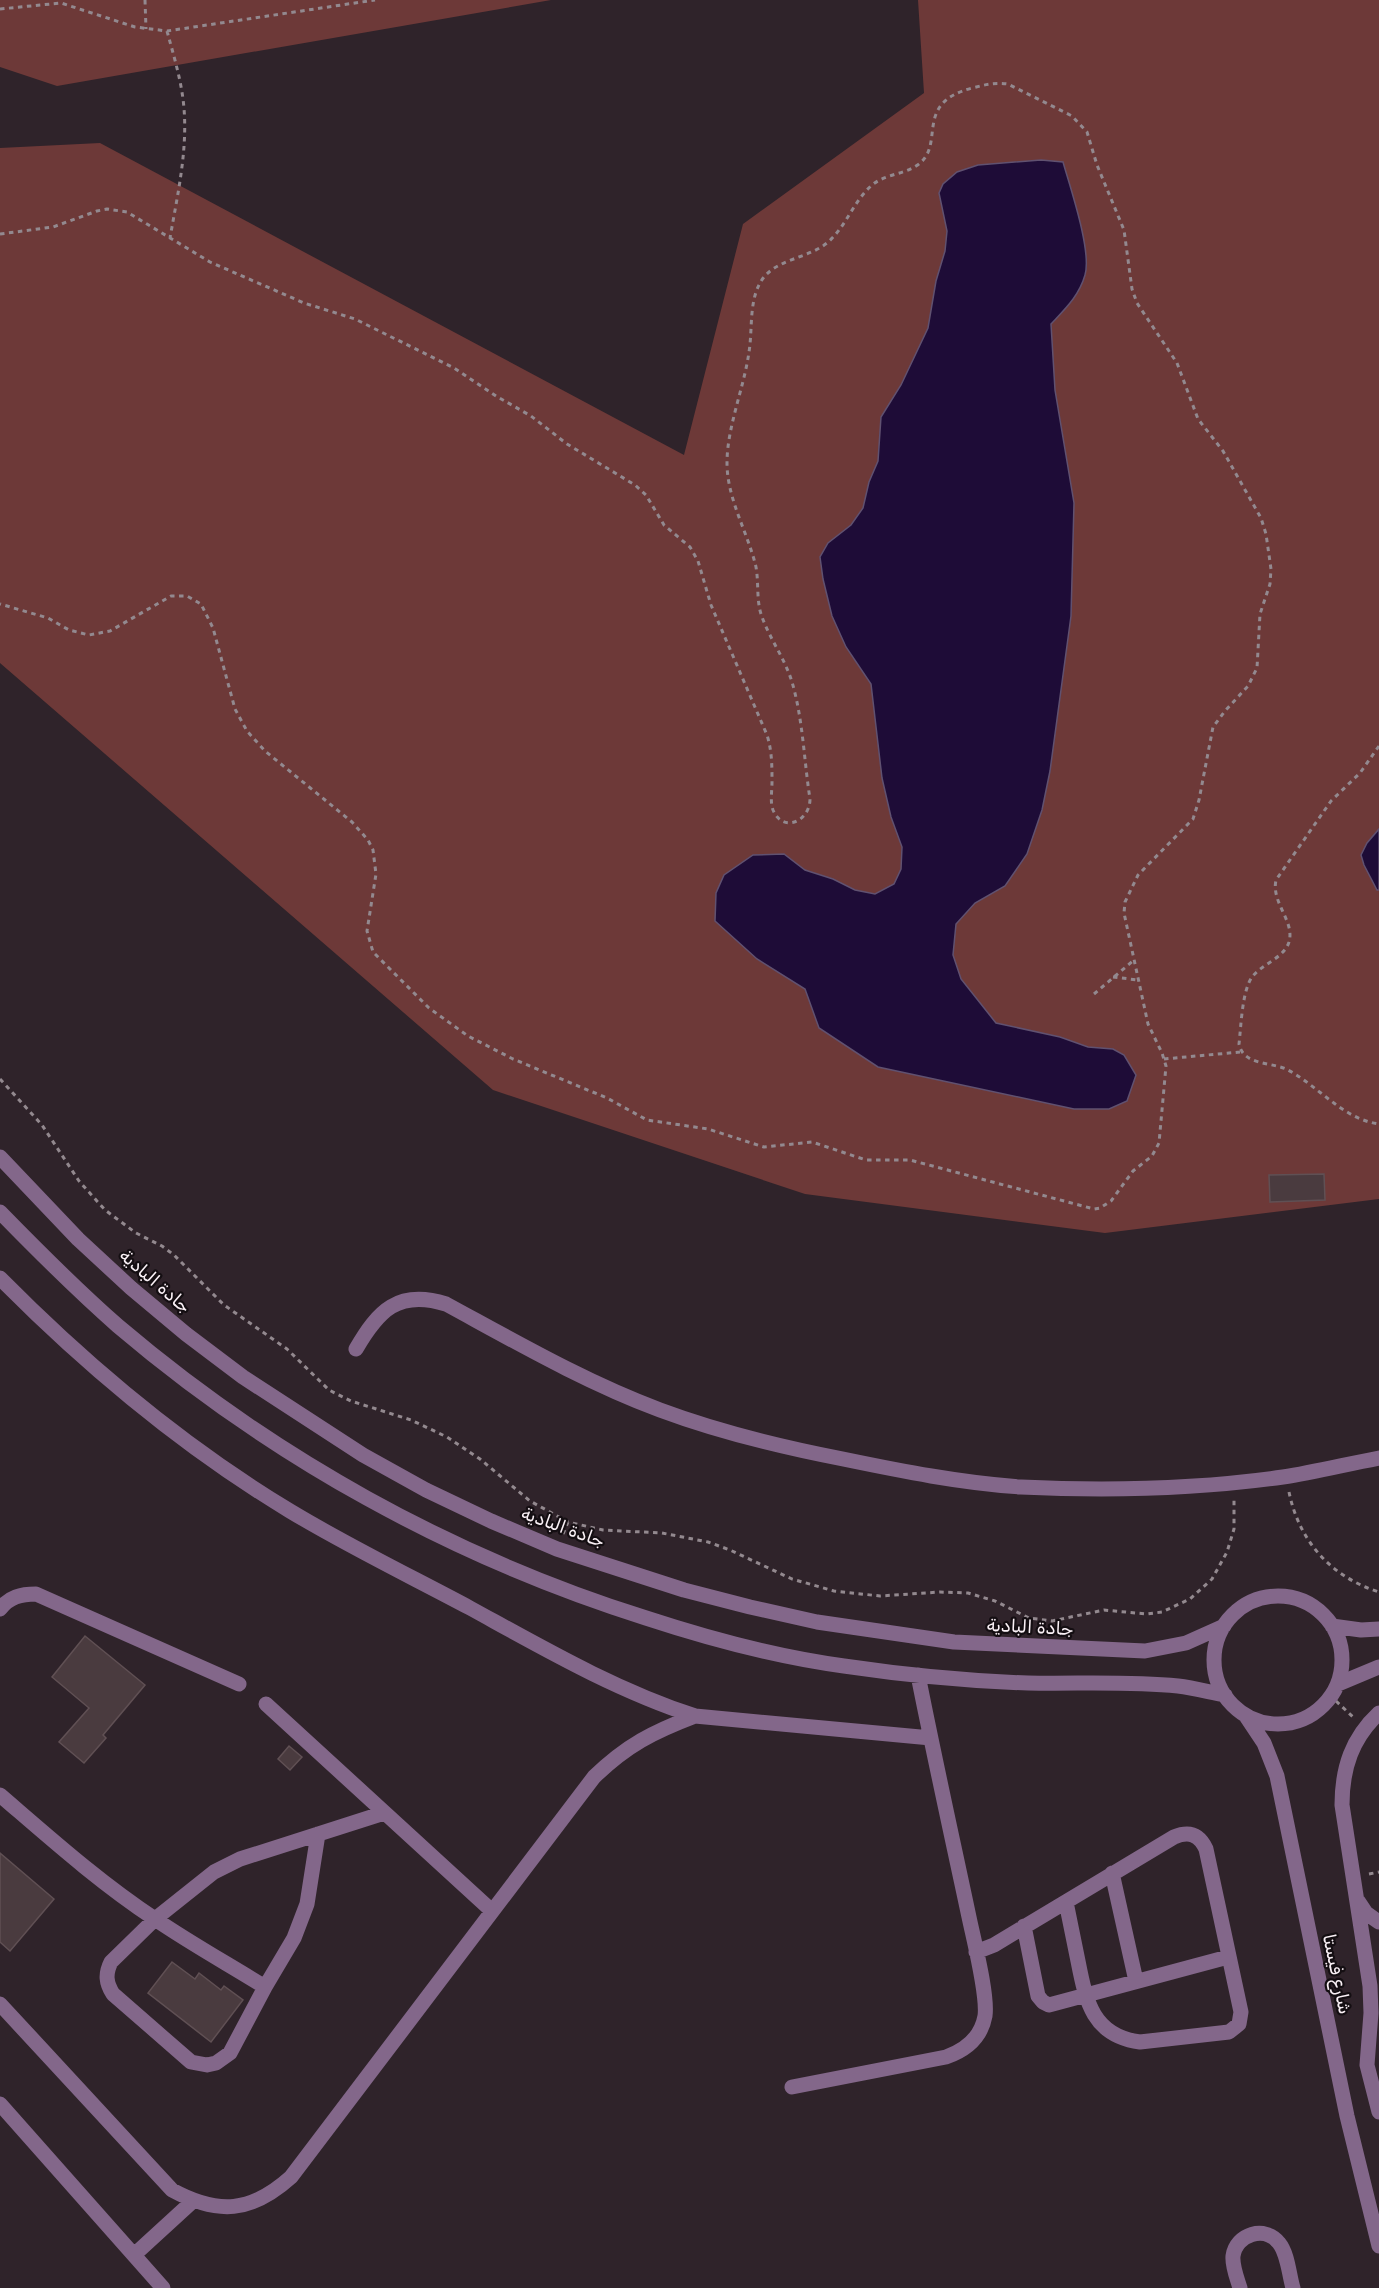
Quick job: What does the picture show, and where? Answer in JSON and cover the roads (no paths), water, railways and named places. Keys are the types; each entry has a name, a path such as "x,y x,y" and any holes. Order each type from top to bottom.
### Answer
{"street":[{"name":"جادة البادية","path":"0,1157 78,1239 131,1288 243,1377 363,1455 459,1505 557,1549 684,1590 750,1607 818,1622 954,1642 1145,1651 1186,1643 1224,1626"},
{"path":"0,1212 117,1325 246,1424 313,1468 384,1508 456,1545 551,1585 682,1630 760,1650 840,1666 918,1676 1025,1683 1166,1685 1225,1695"},
{"path":"0,1278 42,1321 121,1390 204,1453 290,1511 599,1677 660,1705 695,1716 931,1738"},
{"path":"356,1349 370,1324 388,1308 410,1300 434,1301 446,1305 568,1369 650,1406 707,1426 805,1451 946,1477 1019,1486 1139,1488 1232,1482 1286,1477 1379,1458"},
{"path":"0,1609 13,1598 24,1594 36,1594 239,1684"},
{"path":"1278,1596 1294,1598 1309,1604 1332,1626 1339,1640 1342,1654 1338,1684 1323,1707 1298,1722 1269,1724 1246,1716 1230,1703 1215,1673 1214,1661 1218,1637 1234,1614 1247,1604 1262,1598 1278,1596"},
{"path":"1332,1626 1360,1630 1379,1629"},
{"path":"1338,1684 1379,1667"},
{"path":"792,2087 946,2057 968,2046 982,2026 985,2014 976,1952 918,1676"},
{"path":"266,1704 492,1911"},
{"path":"1379,1713 1354,1744 1344,1773 1342,1789 1343,1813 1370,1986 1371,2013 1367,2065 1379,2112"},
{"path":"0,2004 172,2190 192,2201 213,2206 235,2206 256,2201 275,2191 291,2176 594,1777 636,1742 695,1716"},
{"name":"شارع فيستا","path":"1246,1716 1264,1743 1277,1776 1347,2116 1379,2246"},
{"path":"0,1795 76,1861 155,1919 265,1987"},
{"path":"318,1834 310,1887 301,1922 230,2053 216,2063 199,2065 191,2062 113,1994 106,1982 107,1968 111,1962 155,1919 201,1880 228,1864 318,1834 384,1813"},
{"path":"976,1952 994,1946 1024,1926 1174,1837 1183,1833 1191,1833 1198,1837 1206,1849 1241,2012 1239,2024 1229,2032 1140,2042 1116,2035 1101,2023 1089,2008 1084,1996 1066,1902"},
{"path":"1112,1873 1136,1981"},
{"path":"1358,1901 1366,1913 1379,1922"},
{"path":"1024,1926 1040,2000 1046,2004 1053,2005 1228,1957"},
{"path":"0,2104 163,2288"},
{"path":"134,2255 192,2201"},
{"path":"1240,2288 1233,2254 1240,2241 1259,2233 1273,2238 1282,2249 1293,2288"}]}
